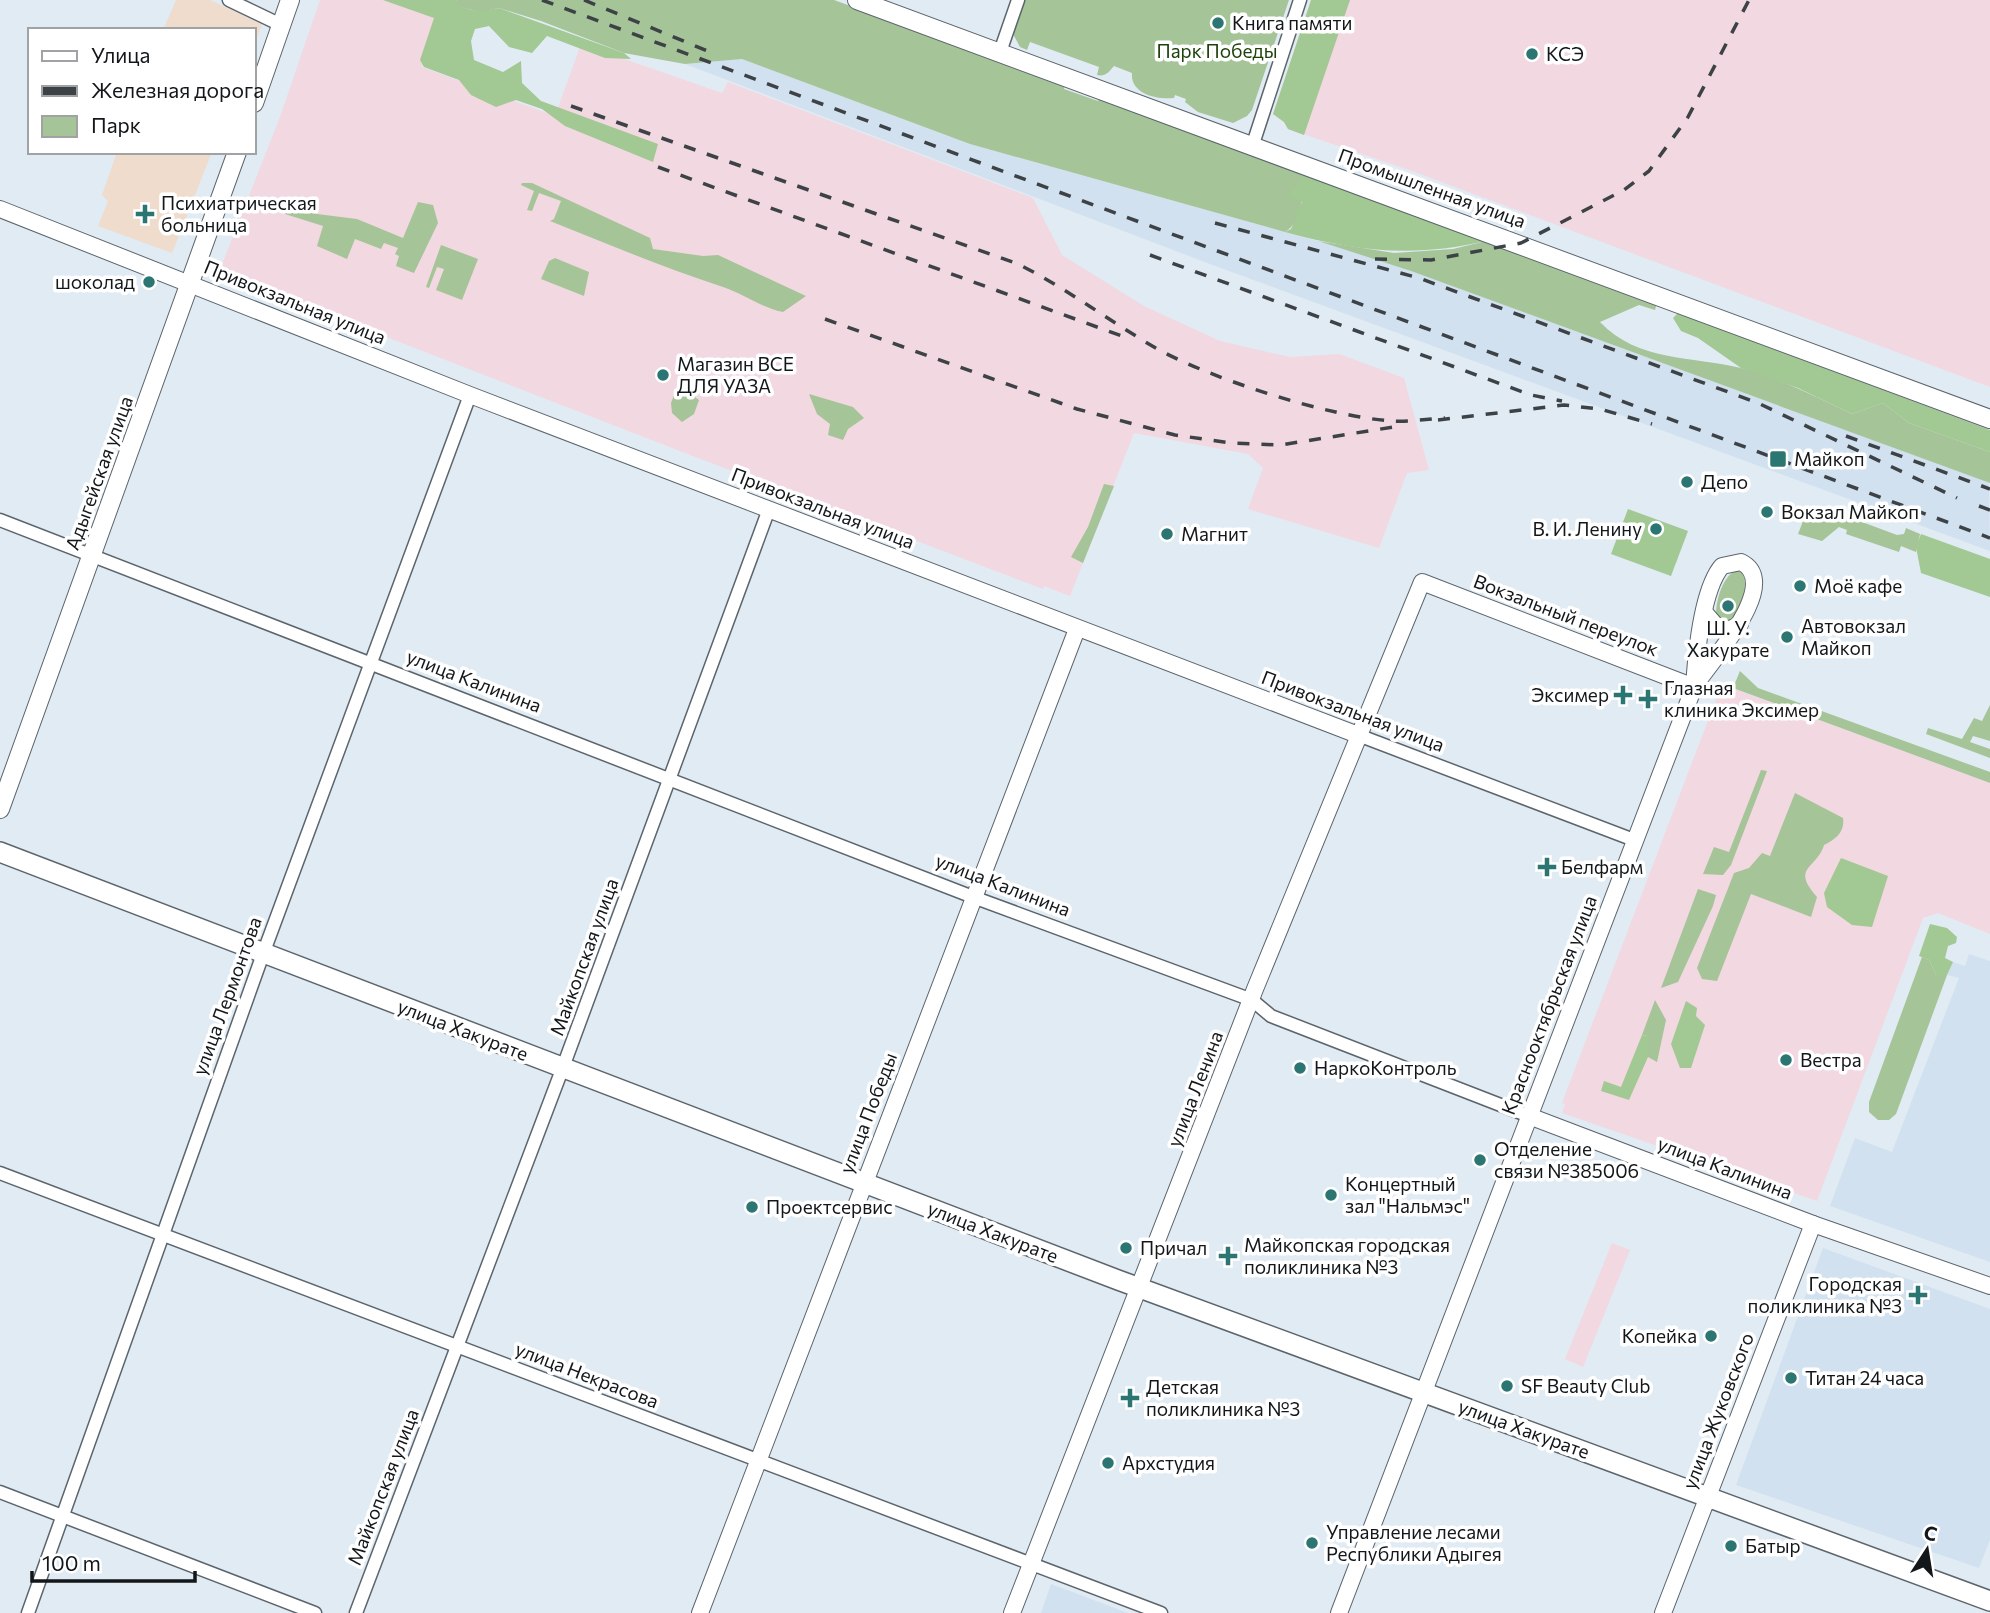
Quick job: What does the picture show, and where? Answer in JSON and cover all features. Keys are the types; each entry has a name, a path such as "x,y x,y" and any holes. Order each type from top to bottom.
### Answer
{"main road":[{"path":"256,97 290,0"},
{"name":"Промышленная улица","path":"858,0 1990,419"},
{"name":"Адыгейская улица","path":"0,808 236,154"},
{"name":"улица Хакурате","path":"0,852 1141,1289 1707,1496 1988,1603"}],"street":[{"path":"229,0 281,25"},
{"path":"1000,52 1018,0"},
{"path":"1253,144 1300,0"},
{"name":"Привокзальная улица","path":"0,209 470,395 1634,840"},
{"name":"улица Лермонтова","path":"28,1613 262,954 470,395"},
{"name":"Майкопская улица","path":"356,1613 564,1067 769,509"},
{"name":"улица Калинина","path":"0,520 973,897 1252,1000 1271,1016 1529,1116 1813,1224 1990,1286"},
{"path":"1741,562 1752,570 1756,584 1740,624 1694,687 1705,613 1718,571 1728,563 1741,562"},
{"name":"Вокзальный переулок","path":"1422,582 1694,687"},
{"name":"улица Ленина","path":"1012,1613 1252,1000 1422,582"},
{"path":"1705,613 1718,628 1731,629 1740,624"},
{"name":"улица Победы","path":"700,1613 1077,629"},
{"name":"Краснооктябрьская улица","path":"1339,1613 1694,687"},
{"name":"улица Некрасова","path":"0,1173 1161,1613"},
{"name":"улица Жуковского","path":"1663,1613 1813,1224"},
{"path":"0,1492 315,1613"}],"shaded area":[{"path":"176,0 210,0 262,24 256,40 256,28 164,28"},
{"path":"320,0 393,0 441,15 422,67 555,116 581,44 722,93 728,82 1033,198 1062,255 1144,306 1220,341 1290,357 1339,354 1404,378 1429,470 1407,473 1379,548 1248,509 1263,468 1248,454 1134,433 1070,596 1044,586 1043,589 680,451 219,272 280,117"},
{"path":"1311,0 1990,0 1990,387 1412,171 1288,129 1284,122 1273,114"},
{"path":"742,59 970,144 1318,241 1411,271 1989,482 1990,551 1210,264 685,64"},
{"name":"Психиатрическая больница","path":"116,154 211,154 172,253 98,226 108,201 102,195"},
{"path":"1722,684 1990,783 1990,934 1938,913 1923,918 1817,1201 1562,1113 1565,1104 1562,1103"},
{"path":"1969,954 1990,961 1990,1262 1830,1206 1855,1138 1892,1152 1959,978 1947,975 1953,962 1965,966"},
{"path":"1612,1243 1630,1250 1583,1367 1565,1359"},
{"path":"1823,1248 1990,1309 1990,1540 1979,1568 1736,1485"},
{"path":"1051,1584 1128,1613 1041,1613"}],"green space":[{"path":"383,0 456,0 470,9 499,8 624,53 631,59 605,58 547,36 532,53 509,47 489,26 475,29 471,41 474,60 503,72 521,61 522,83 541,101 658,144 653,162 565,126 542,109 516,100 496,107 471,95 459,80 424,67 420,60 434,18"},
{"path":"456,0 834,0 1065,84 1064,89 1098,101 1100,97 1305,172 1301,205 1295,221 1285,232 970,144 742,59 685,64 624,53 541,21 499,8 480,12 461,7"},
{"name":"Парк Победы","path":"1023,0 1289,0 1252,110 1247,116 1233,123 1198,112 1185,102 1186,99 1175,95 1174,98 1167,98 1146,94 1135,86 1132,73 1114,66 1105,75 1097,75 1099,67 1030,42 1027,50 1020,47 1013,34"},
{"path":"1311,0 1350,0 1304,135 1288,129 1284,122 1273,114"},
{"path":"1305,172 1490,240 1463,246 1412,251 1363,248 1285,232 1291,229 1302,202 1289,194"},
{"path":"532,183 650,238 653,249 703,256 718,255 806,296 783,312 614,247 550,221 554,219 561,201 539,193 532,211 527,210 534,191 521,185"},
{"path":"418,202 433,205 438,223 414,273 396,266 399,256 395,254 398,248 384,243 381,249 355,239 347,259 317,246 323,226 285,214 288,204 317,214 357,219 403,238"},
{"path":"1490,240 1657,303 1655,310 1639,305 1600,322 1631,344 1648,351 1755,372 1798,388 1852,414 1883,403 1909,423 1990,452 1990,483 1411,271 1318,241 1394,253 1453,249"},
{"path":"441,245 478,259 462,300 436,290 444,269 437,267 429,288 426,287"},
{"path":"555,258 589,272 584,296 541,279 549,261"},
{"path":"1678,313 1990,430 1990,452 1909,423 1883,403 1852,414 1798,388 1741,368 1698,338 1681,331 1673,318"},
{"path":"678,385 699,400 694,414 682,422 672,413 671,403"},
{"path":"809,394 853,407 864,418 848,429 843,440 828,435 830,424 817,414"},
{"path":"1104,484 1114,486 1083,563 1071,557 1088,527"},
{"path":"1819,506 1897,535 1904,534 1906,528 1920,534 1916,552 1901,546 1899,552 1846,534 1847,530 1839,527 1822,541 1798,534 1805,516 1814,519"},
{"path":"1628,509 1688,531 1671,576 1611,554"},
{"path":"1921,534 1990,559 1990,597 1921,573 1916,547"},
{"path":"1738,570 1745,573 1746,579 1743,603 1730,621 1723,622 1716,614 1719,595 1724,582"},
{"path":"1740,671 1758,688 1990,772 1990,783 1733,688"},
{"path":"1990,705 1990,741 1973,736 1970,742 1990,749 1990,758 1926,734 1928,728 1962,739 1974,718 1982,721"},
{"path":"1761,770 1767,771 1731,865 1723,875 1703,874 1714,847 1729,852"},
{"path":"1795,793 1843,818 1841,831 1836,838 1824,845 1806,874 1809,887 1817,897 1811,917 1751,894 1717,981 1702,979 1697,968 1734,873 1749,868 1762,853 1770,856"},
{"path":"1841,858 1888,876 1872,927 1852,925 1827,907 1824,893"},
{"path":"1698,889 1716,895 1713,906 1678,982 1661,988"},
{"path":"1930,924 1947,928 1957,937 1956,943 1948,946 1945,958 1953,962 1947,975 1936,975 1929,960 1919,956"},
{"path":"1922,957 1929,960 1936,975 1947,975 1896,1114 1889,1120 1878,1120 1869,1112 1869,1102"},
{"path":"1655,1000 1666,1020 1657,1062 1648,1057 1648,1036 1642,1035"},
{"path":"1686,1001 1697,1008 1696,1016 1705,1025 1691,1068 1680,1068 1671,1044"},
{"path":"1642,1035 1648,1036 1648,1057 1629,1100 1601,1091 1604,1081 1621,1087"}],"railway":[{"path":"542,0 1990,538"},
{"path":"584,0 710,52"},
{"path":"1375,259 1431,260 1521,243 1624,190 1649,171 1688,117 1749,0"},
{"path":"571,106 1018,264 1154,347 1236,383 1303,404 1366,418 1398,421 1445,418"},
{"path":"658,167 1130,339"},
{"path":"1215,223 1419,278 1758,403 1957,498"},
{"path":"1150,255 1531,395 1562,401"},
{"path":"825,319 1077,409 1175,435 1231,443 1280,445 1400,426"},
{"path":"1438,420 1564,405 1600,409 1652,424"},
{"path":"1846,436 1990,489"},
{"path":"1979,506 1990,510"}],"place":[{"name":"Книга памяти","path":"1218,23"},
{"name":"КСЭ","path":"1532,54"},
{"name":"Психиатрическая больница","path":"145,214"},
{"name":"шоколад","path":"149,282"},
{"name":"Магазин ВСЕ ДЛЯ УАЗА","path":"663,375"},
{"name":"Майкоп","path":"1778,459"},
{"name":"Депо","path":"1687,482"},
{"name":"Вокзал Майкоп","path":"1767,512"},
{"name":"В. И. Ленину","path":"1656,529"},
{"name":"Магнит","path":"1167,534"},
{"name":"Моё кафе","path":"1800,586"},
{"name":"Ш. У. Хакурате","path":"1728,606"},
{"name":"Автовокзал Майкоп","path":"1787,637"},
{"name":"Эксимер","path":"1623,695"},
{"name":"Глазная клиника Эксимер","path":"1648,699"},
{"name":"Белфарм","path":"1547,867"},
{"name":"Вестра","path":"1786,1060"},
{"name":"НаркоКонтроль","path":"1300,1068"},
{"name":"Отделение связи №385006","path":"1480,1160"},
{"name":"Концертный зал \"Нальмэс\"","path":"1331,1195"},
{"name":"Проектсервис","path":"752,1207"},
{"name":"Причал","path":"1126,1248"},
{"name":"Майкопская городская поликлиника №3","path":"1228,1256"},
{"name":"Городская поликлиника №3","path":"1918,1295"},
{"name":"Копейка","path":"1711,1336"},
{"name":"Титан 24 часа","path":"1791,1378"},
{"name":"SF Beauty Club","path":"1507,1386"},
{"name":"Детская поликлиника №3","path":"1130,1398"},
{"name":"Архстудия","path":"1108,1463"},
{"name":"Управление лесами Республики Адыгея","path":"1312,1543"},
{"name":"Батыр","path":"1731,1546"}]}
